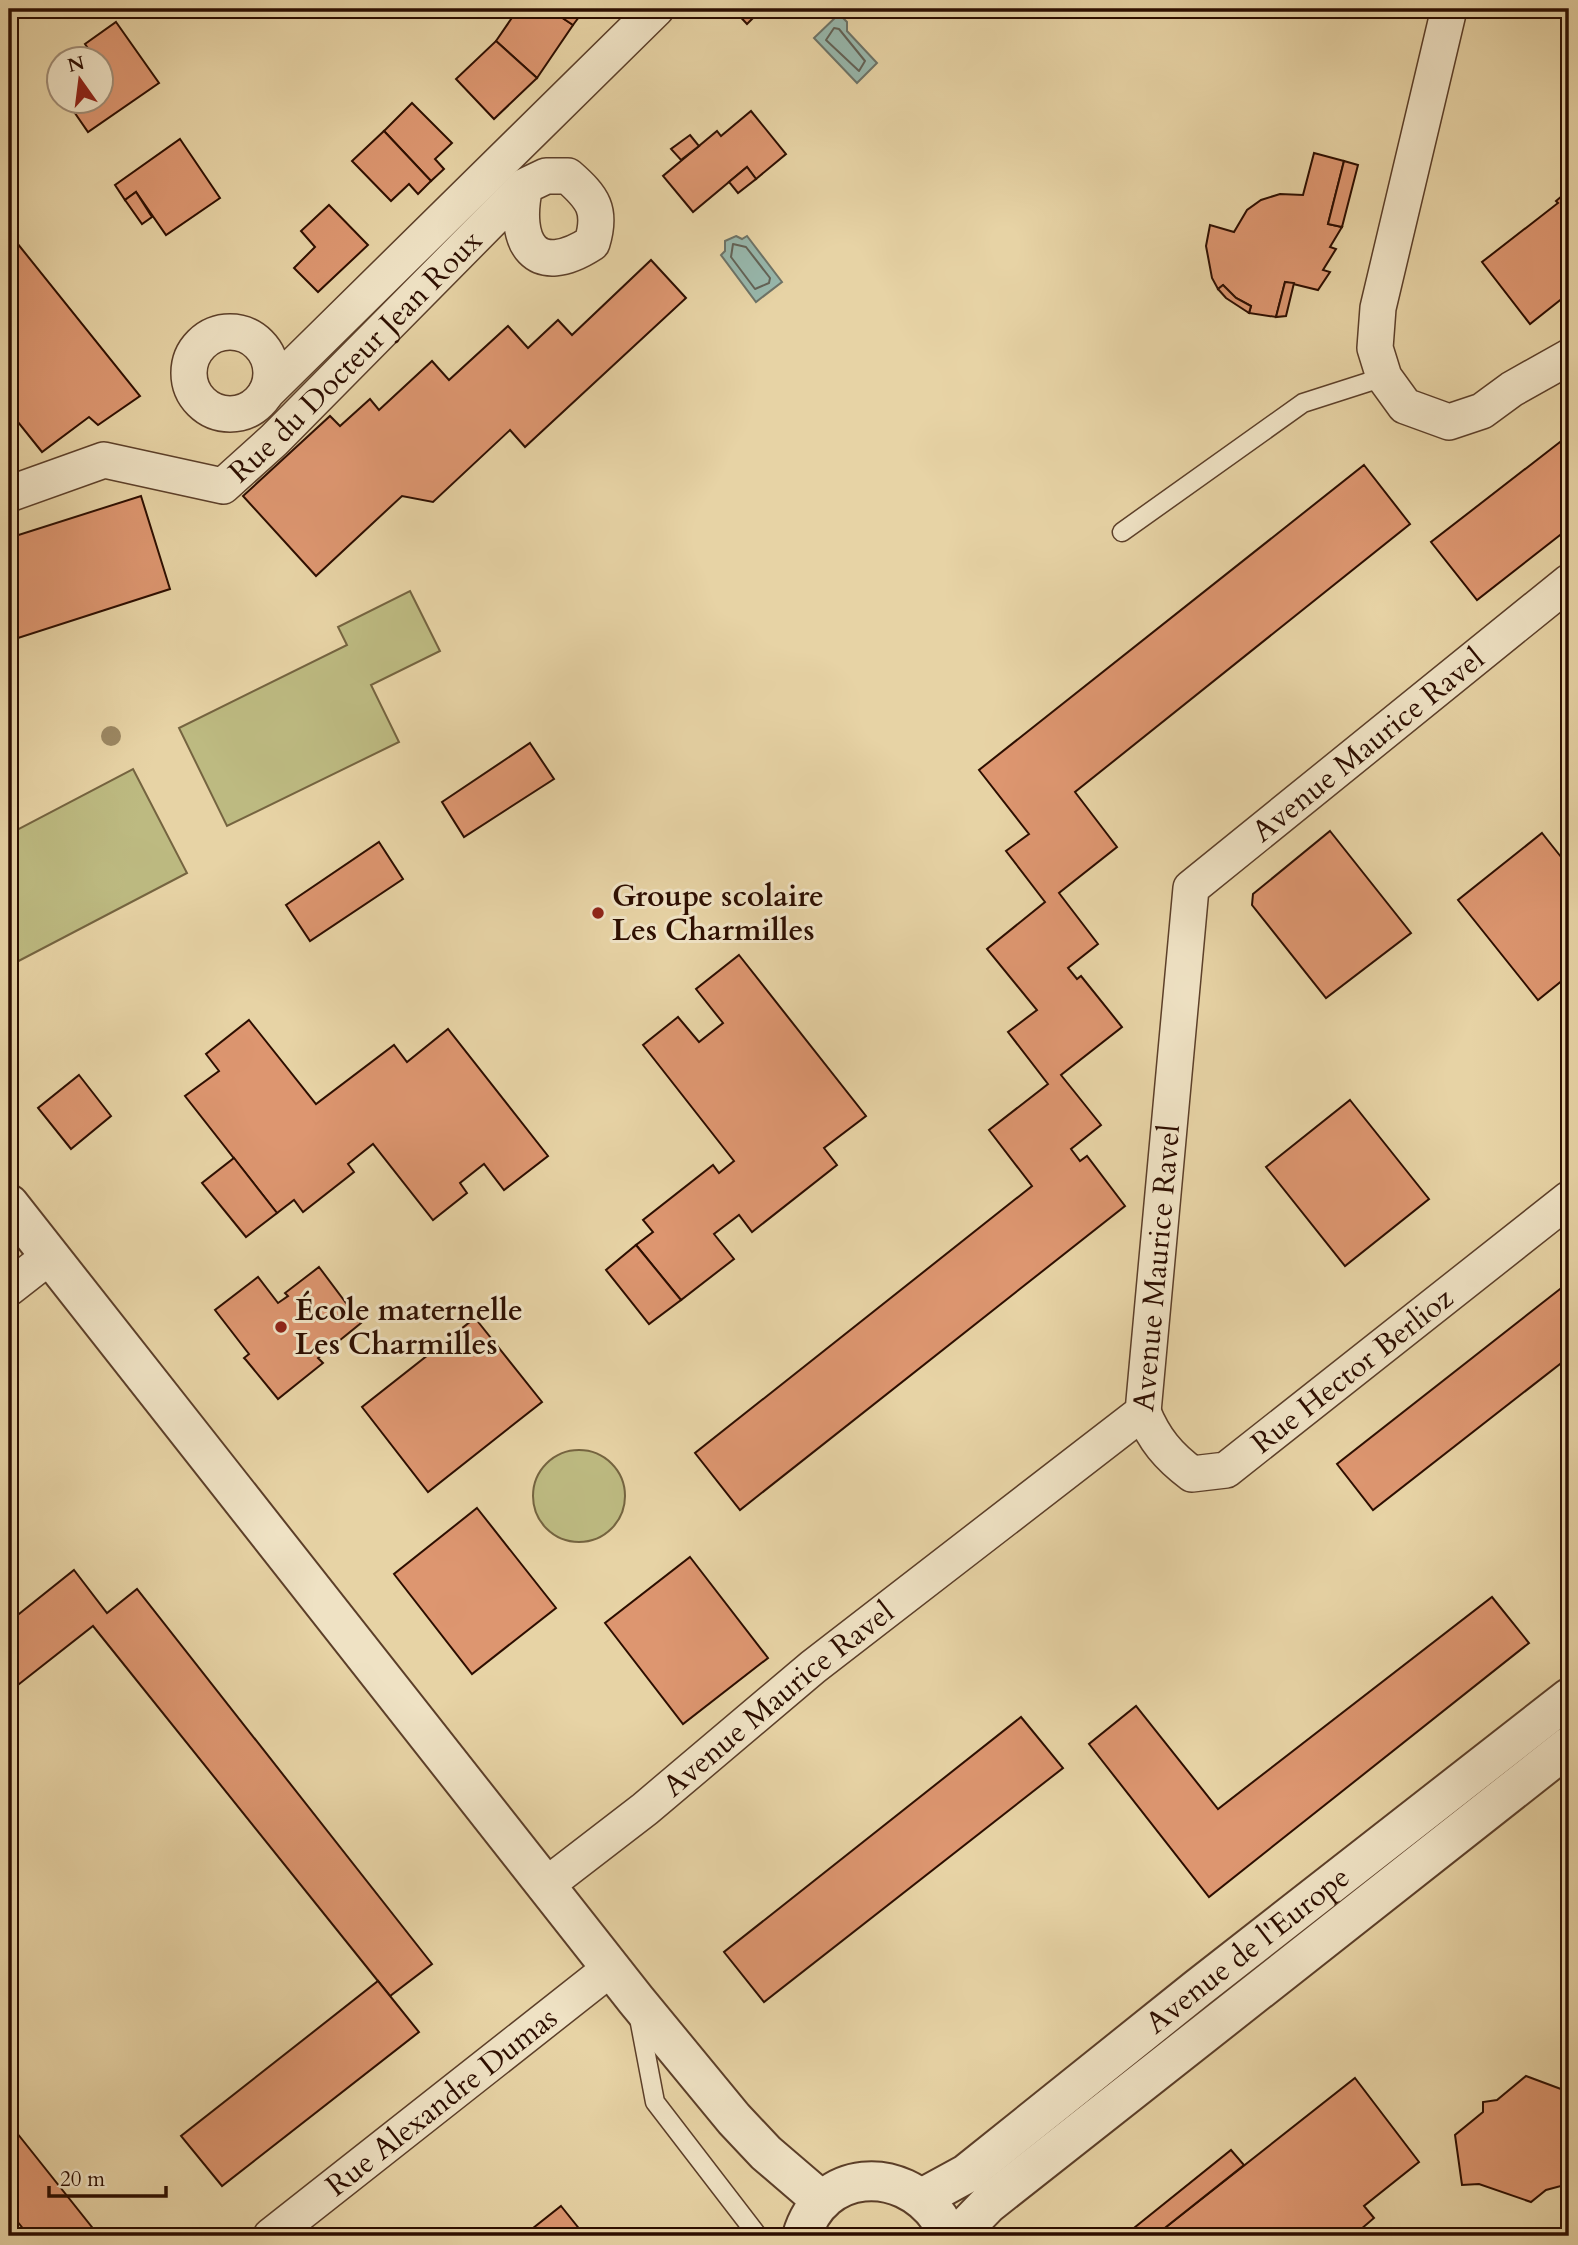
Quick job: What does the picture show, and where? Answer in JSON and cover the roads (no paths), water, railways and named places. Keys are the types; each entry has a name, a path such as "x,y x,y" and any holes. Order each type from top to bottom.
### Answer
{"street":[{"path":"266,393 656,9"},
{"path":"1449,9 1378,308 1376,348 1384,376 1405,406 1449,422 1482,411 1522,383 1569,357"},
{"name":"Rue du Docteur Jean Roux","path":"9,494 104,460 223,486 284,430 525,186"},
{"name":"Avenue Maurice Ravel","path":"545,1886 645,1809 813,1667 1143,1412 1191,888 1569,582"},
{"name":"Rue Hector Berlioz","path":"1143,1412 1153,1437 1171,1459 1192,1474 1226,1470 1569,1199"},
{"path":"9,1204 636,2000 734,2119 766,2153 822,2201"},
{"path":"9,1288 50,1256"},
{"name":"Avenue de l'Europe","path":"922,2198 966,2174 1198,1988 1569,1698"},
{"name":"Avenue de l'Europe","path":"957,2236 988,2204 1569,1746"},
{"name":"Rue Alexandre Dumas","path":"271,2236 611,1968"},
{"path":"802,2236 812,2214 822,2201 842,2188 864,2181 895,2183 922,2198 940,2219 946,2236"}],"lane":[{"path":"1122,532 1303,403 1384,376"},
{"path":"636,2000 655,2102 758,2236"}],"water":[{"path":"839,14 847,22 847,31 877,63 857,83 814,38"},
{"path":"736,236 742,239 747,236 782,282 756,302 721,255 725,251 725,241"}],"place":[{"name":"Groupe scolaire Les Charmilles","path":"598,913"},
{"name":"École maternelle Les Charmilles","path":"281,1327"}]}
